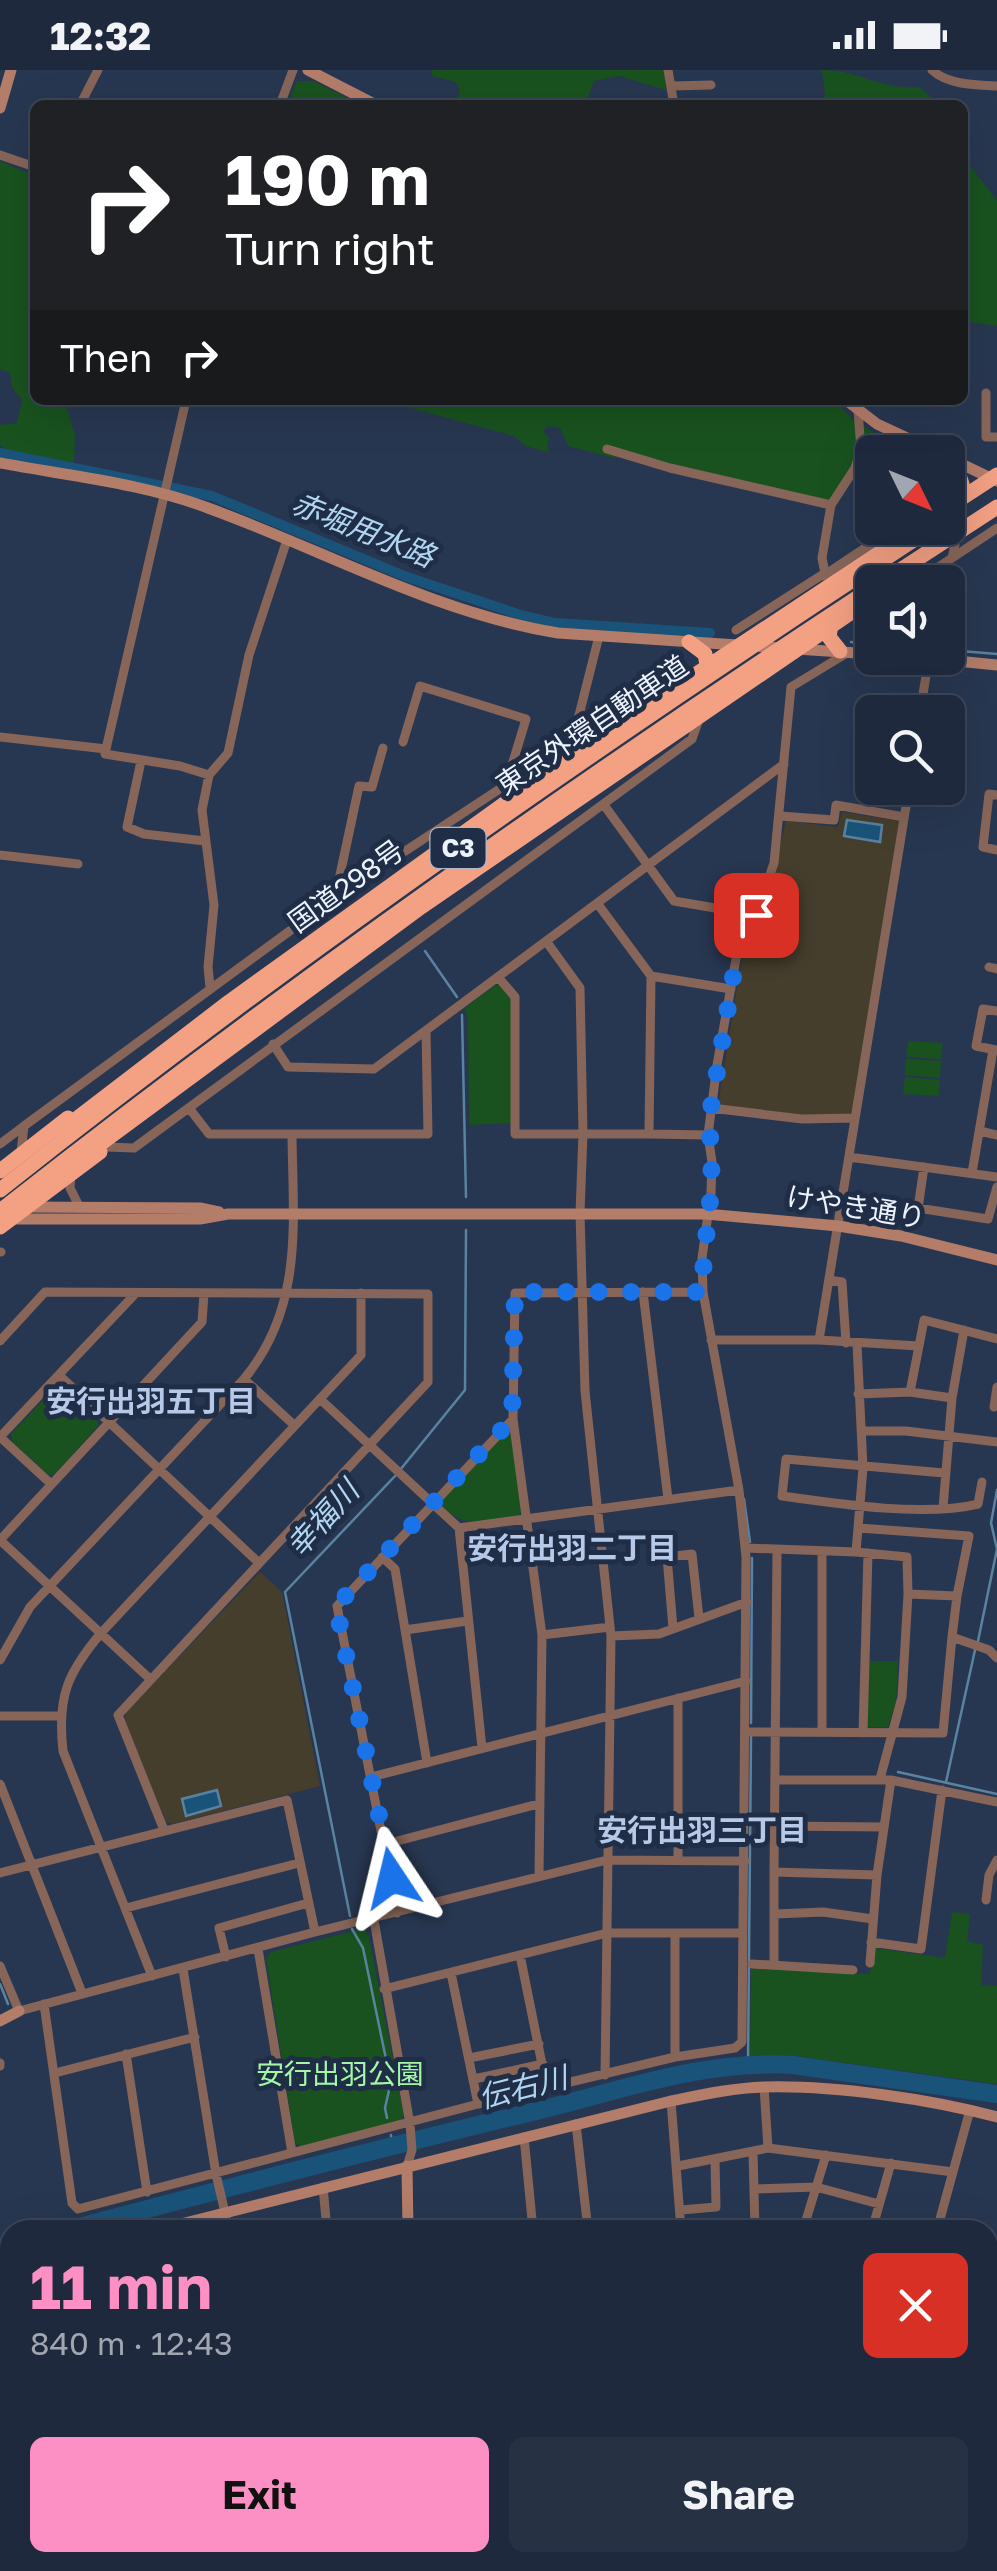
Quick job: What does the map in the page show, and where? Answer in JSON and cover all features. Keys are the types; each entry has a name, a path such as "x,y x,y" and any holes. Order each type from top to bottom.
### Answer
{"highway":[{"path":"965,497 996,480"},
{"path":"965,504 996,480"},
{"path":"908,565 997,507"},
{"path":"928,565 954,551 997,517"},
{"name":"国道298号","path":"62,1130 404,874 707,665 737,638 891,545"},
{"name":"東京外環自動車道","path":"0,1190 244,1002 404,886 696,683 906,545"},
{"name":"東京外環自動車道","path":"2,1217 256,1016 424,894 855,599"},
{"path":"88,1153 421,907 794,648 855,611"},
{"path":"831,625 828,637 844,652"},
{"path":"689,642 705,654 707,665"},
{"path":"0,1171 234,990 404,874"},
{"path":"2,1217 26,1208 421,907"}],"street":[{"path":"0,108 12,70"},
{"path":"83,100 98,70"},
{"path":"282,100 293,70"},
{"path":"308,70 366,100"},
{"path":"668,70 673,100"},
{"path":"932,70 976,86 997,86"},
{"path":"672,86 711,85"},
{"path":"0,155 30,166"},
{"path":"986,394 986,437 997,437"},
{"path":"185,405 106,754 180,766 209,775"},
{"path":"852,405 900,435"},
{"path":"812,596 825,573 822,558 831,504 859,460 858,410"},
{"path":"607,449 670,468 831,504"},
{"path":"0,463 163,494 206,507 481,615 530,628 689,642 737,638 855,653"},
{"path":"965,465 996,480"},
{"path":"937,565 997,528"},
{"path":"210,987 214,904 202,810 209,775 228,753 249,655 287,540"},
{"path":"737,638 869,545"},
{"path":"577,738 576,727 598,636"},
{"path":"44,2004 72,2204 78,2209 478,2104 675,2057 735,2048 742,2042 746,1548 703,1292 712,1162 708,1134 738,948 756,915 774,863 791,687 844,652"},
{"path":"965,662 997,665"},
{"path":"0,1144 340,894 660,684 672,688"},
{"path":"403,742 420,686 526,718 512,766 516,777"},
{"path":"107,1147 134,1148 604,805 692,739 702,712"},
{"path":"0,737 106,749"},
{"path":"340,894 337,890 359,786 372,786 383,748"},
{"path":"141,761 127,828 144,834 205,841"},
{"path":"273,1044 288,1068 374,1069 784,764"},
{"path":"997,795 989,794 983,847 997,850"},
{"path":"604,805 674,901 756,915"},
{"path":"780,816 834,820 836,805 904,817"},
{"path":"819,1340 906,805"},
{"path":"0,855 78,864"},
{"path":"597,903 651,976 648,1134"},
{"path":"546,941 580,988 585,1391 611,1631 606,2074"},
{"path":"651,976 731,988"},
{"path":"498,977 515,997 515,1134 708,1134"},
{"path":"972,1173 995,1050 976,1046 983,1008 997,1012"},
{"path":"188,1108 209,1134 428,1134 426,1031"},
{"path":"711,1108 802,1119 854,1118"},
{"path":"21,1155 24,1126"},
{"path":"980,1132 997,1135"},
{"path":"0,1660 19,1622 51,1584 244,1379 272,1339 288,1294 292,1136"},
{"path":"849,1157 997,1177"},
{"path":"924,1167 918,1208 988,1219 997,1188"},
{"path":"71,1174 70,1188 80,1208"},
{"path":"26,1208 200,1208 228,1214"},
{"path":"2,1217 200,1219 228,1214"},
{"name":"けやき通り","path":"228,1214 706,1214 838,1226 901,1236 997,1260"},
{"path":"829,1280 842,1282 846,1343"},
{"path":"0,1340 44,1292 428,1294 428,1382 118,1715 164,1830"},
{"path":"539,1876 542,1635 512,1419 515,1292 703,1292"},
{"path":"643,1292 668,1500"},
{"path":"50,1483 0,1438 136,1293"},
{"path":"152,1976 63,1751 59,1716 63,1694 78,1660 102,1632 360,1354 361,1293"},
{"path":"150,1679 0,1540 202,1322 204,1294"},
{"path":"910,1392 924,1320 997,1339"},
{"path":"943,1508 952,1398 964,1330"},
{"path":"711,1340 819,1340 919,1346"},
{"path":"856,1552 862,1507 857,1344"},
{"path":"59,1375 259,1563"},
{"path":"244,1379 294,1425"},
{"path":"994,1407 997,1387"},
{"path":"858,1394 910,1392 952,1398"},
{"path":"320,1399 458,1528 482,1748"},
{"path":"397,1913 336,1606 512,1419"},
{"path":"862,1431 948,1434 997,1442"},
{"path":"944,1472 786,1459 782,1496 862,1507 958,1509 978,1504 982,1482"},
{"path":"458,1528 739,1490"},
{"path":"746,1732 943,1734 957,1596 969,1536 859,1528"},
{"path":"746,1548 907,1556 902,1696 890,1734 870,1963"},
{"path":"774,1965 777,1550"},
{"path":"822,1553 822,1732"},
{"path":"863,1733 868,1553"},
{"path":"672,1628 667,1558 692,1554 699,1618"},
{"path":"382,1557 395,1569 427,1763"},
{"path":"908,1594 957,1596"},
{"path":"542,1635 611,1631 659,1634 747,1602"},
{"path":"405,1630 467,1622"},
{"path":"952,1637 989,1650 997,1658"},
{"path":"372,1777 746,1682"},
{"path":"678,1698 678,1860"},
{"path":"0,1716 59,1716"},
{"path":"776,1780 885,1780 997,1802"},
{"path":"0,1784 82,1993"},
{"path":"871,1942 920,1948 942,1790"},
{"path":"0,1873 287,1800 314,1932"},
{"path":"386,1844 538,1804"},
{"path":"775,1826 884,1827"},
{"path":"0,2021 18,2010 82,1993 607,1860 745,1861"},
{"path":"986,1900 997,1860"},
{"path":"126,1908 299,1862"},
{"path":"774,1872 877,1875"},
{"path":"226,1958 219,1928 308,1903"},
{"path":"775,1914 823,1912 872,1920"},
{"path":"374,1920 410,2124 408,2220"},
{"path":"384,1989 607,1933 743,1933"},
{"path":"675,1933 675,2057"},
{"path":"258,1949 292,2153"},
{"path":"520,1954 547,2089"},
{"path":"752,1964 854,1970"},
{"path":"0,1966 18,2010"},
{"path":"183,1969 216,2175 228,2220"},
{"path":"451,1973 478,2104"},
{"path":"55,2073 195,2037"},
{"path":"469,2058 539,2044"},
{"path":"126,2054 147,2192"},
{"path":"474,2079 543,2064"},
{"path":"764,2087 768,2148"},
{"path":"194,2220 670,2101 764,2087 854,2092 997,2117"},
{"path":"670,2101 681,2220"},
{"path":"941,2220 970,2110"},
{"path":"576,2124 587,2220"},
{"path":"524,2138 533,2220"},
{"path":"678,2166 768,2148 953,2172"},
{"path":"753,2151 755,2220"},
{"path":"806,2220 826,2155"},
{"path":"681,2210 716,2207 715,2160"},
{"path":"875,2220 890,2163"},
{"path":"754,2189 816,2186 879,2204"},
{"path":"324,2187 327,2220"}],"shaded area":[{"path":"842,812 900,821 854,1110 849,1114 804,1115 718,1105 742,957 767,901 786,821 838,827"},
{"path":"260,1572 282,1592 320,1786 172,1824 166,1821 124,1721 126,1712"}],"green space":[{"path":"432,70 664,70 666,90 619,76 594,81 587,100 456,100 460,92 456,82 432,76"},
{"path":"822,70 893,86 919,87 935,100 823,100"},
{"path":"297,81 313,81 353,100 289,100"},
{"path":"0,161 30,174 30,405 66,405 75,435 74,463 0,445 0,425 17,423 22,400 12,387 10,372 0,369"},
{"path":"968,163 997,200 997,326 968,322"},
{"path":"399,405 839,405 851,418 878,435 855,435 855,469 827,501 656,460 611,457 568,446 560,428 549,426 543,431 549,438 550,453 526,446 514,436"},
{"path":"494,986 501,986 511,1000 511,1123 469,1125 465,1008"},
{"path":"908,1041 943,1043 941,1059 906,1057"},
{"path":"906,1059 941,1061 940,1078 905,1075"},
{"path":"905,1077 940,1080 939,1096 903,1094"},
{"path":"56,1386 63,1386 97,1419 98,1426 55,1474 48,1475 12,1441 11,1434"},
{"path":"505,1433 512,1434 522,1510 518,1516 478,1522 452,1514 443,1507 443,1499"},
{"path":"869,1661 898,1661 896,1702 888,1727 867,1727"},
{"path":"952,1912 970,1914 967,1941 983,1945 981,1985 997,1986 997,2084 796,2056 750,2058 751,1968 870,1974 874,1948 945,1958"},
{"name":"安行出羽公園","path":"362,1929 368,1933 404,2115 399,2123 301,2147 295,2142 266,1959 271,1952"}],"water":[{"path":"847,820 882,825 880,842 844,836"},
{"path":"217,1790 221,1806 186,1816 182,1799"}],"waterway":[{"name":"赤堀用水路","path":"0,453 212,496 407,577 521,615 555,623 710,633"},
{"name":"赤堀用水路","path":"851,642 855,642"},
{"name":"赤堀用水路","path":"965,651 997,654"},
{"name":"幸福川","path":"425,951 457,997"},
{"name":"幸福川","path":"462,1015 466,1197"},
{"name":"幸福川","path":"400,1470 465,1390 466,1230"},
{"name":"幸福川","path":"350,1916 285,1592 395,1476"},
{"path":"978,1641 997,1549 991,1523 997,1490"},
{"path":"744,1499 750,1542"},
{"path":"751,1723 752,1558"},
{"path":"946,1782 975,1650"},
{"path":"748,2066 751,1737"},
{"path":"898,1772 997,1794"},
{"name":"幸福川","path":"352,1929 363,1948 386,2059 390,2086 387,2118"},
{"path":"0,1984 8,2004"},
{"name":"伝右川","path":"107,2220 628,2087 727,2067 793,2065 997,2094"},
{"name":"幸福川","path":"391,2135 392,2147"}],"district":[{"name":"安行出羽五丁目","path":"151,1402"},
{"name":"安行出羽二丁目","path":"572,1549"},
{"name":"安行出羽三丁目","path":"702,1831"}],"route":[{"path":"392,1878 336,1606 512,1419 515,1292 703,1292 702,1258 711,1193 711,1108 738,948 756,915"}]}
